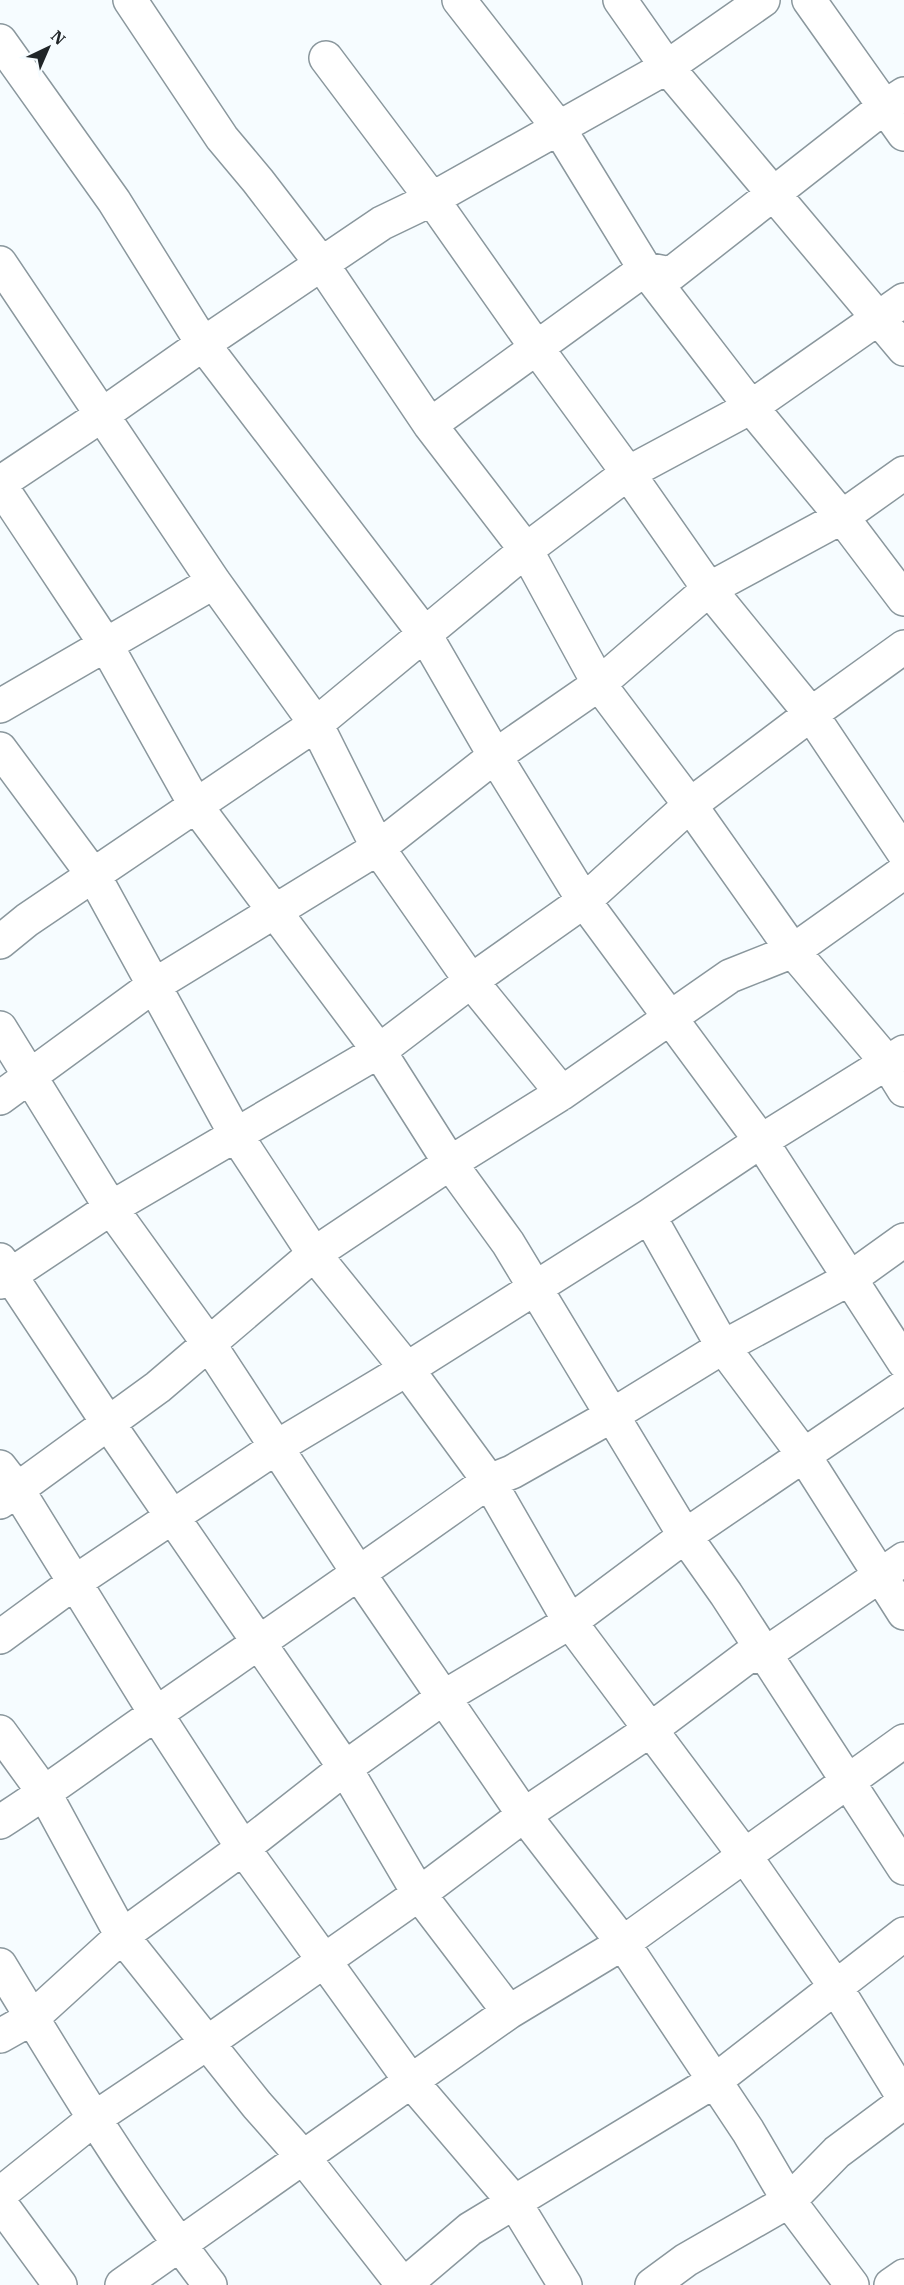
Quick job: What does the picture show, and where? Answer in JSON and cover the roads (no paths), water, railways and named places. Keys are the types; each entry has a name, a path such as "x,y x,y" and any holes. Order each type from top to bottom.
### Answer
{"street":[{"path":"130,0 222,138 321,263 430,425 526,550 599,684 690,805 793,951 895,1057 904,1090"},
{"path":"459,0 558,127 645,269 751,407 842,517 904,599"},
{"path":"620,0 667,67 774,192 892,308 904,349"},
{"path":"763,0 667,67 432,199 382,223 0,484 106,645 196,806 379,1051 450,1163 508,1243 685,1536 726,1594 904,1868"},
{"path":"809,0 894,101 904,134"},
{"path":"0,41 114,201 203,344 424,633 495,756 584,901 760,1141 904,1362"},
{"path":"326,58 432,199 709,589 811,714 904,854"},
{"path":"430,425 645,269 670,274 894,101"},
{"path":"6,284 102,415 214,582 316,724 378,848 471,981 562,1093"},
{"path":"0,942 27,920 316,724 526,550 628,473 751,407 892,308"},
{"path":"0,1098 153,986 378,848 495,756 599,684 709,589 842,517 904,473"},
{"path":"0,706 214,582"},
{"path":"509,2012 419,1894 345,1768 4,1272 379,1051 471,981 584,901 690,805 904,647"},
{"path":"0,749 94,876 236,1135 314,1254 407,1369 489,1481 570,1622 745,1856 835,1986 904,2100 837,2152 789,2201 686,2260 652,2285"},
{"path":"565,2285 514,2203 410,2080 243,1848 156,1714 75,1582 6,1486 108,1423 158,1387 314,1254 450,1163 562,1093 730,976 793,951 904,872"},
{"path":"0,1028 111,1208 209,1344 359,1574 524,1815 623,1943 716,2080 789,2201 852,2285"},
{"path":"0,1637 172,1515 275,1448 407,1369 649,1215 760,1141 895,1057"},
{"path":"649,1215 723,1347 803,1455 892,1567 904,1613"},
{"path":"0,1822 45,1794 489,1481 512,1472 611,1416 723,1347 851,1278 904,1240"},
{"path":"0,2036 32,2018 122,1936 243,1848 345,1768 444,1697 570,1622 685,1536 904,1387"},
{"path":"0,2193 95,2118 207,2043 419,1894 524,1815 650,1730 747,1657 764,1655 892,1567"},
{"path":"0,1732 45,1794 122,1936 257,2105 303,2157 403,2285 470,2229 716,2080 904,1934"},
{"path":"122,2285 509,2012 623,1943 904,1741"},
{"path":"0,1965 95,2118 178,2244 210,2285"},
{"path":"0,2203 60,2285"},
{"path":"891,2285 904,2276"}]}
